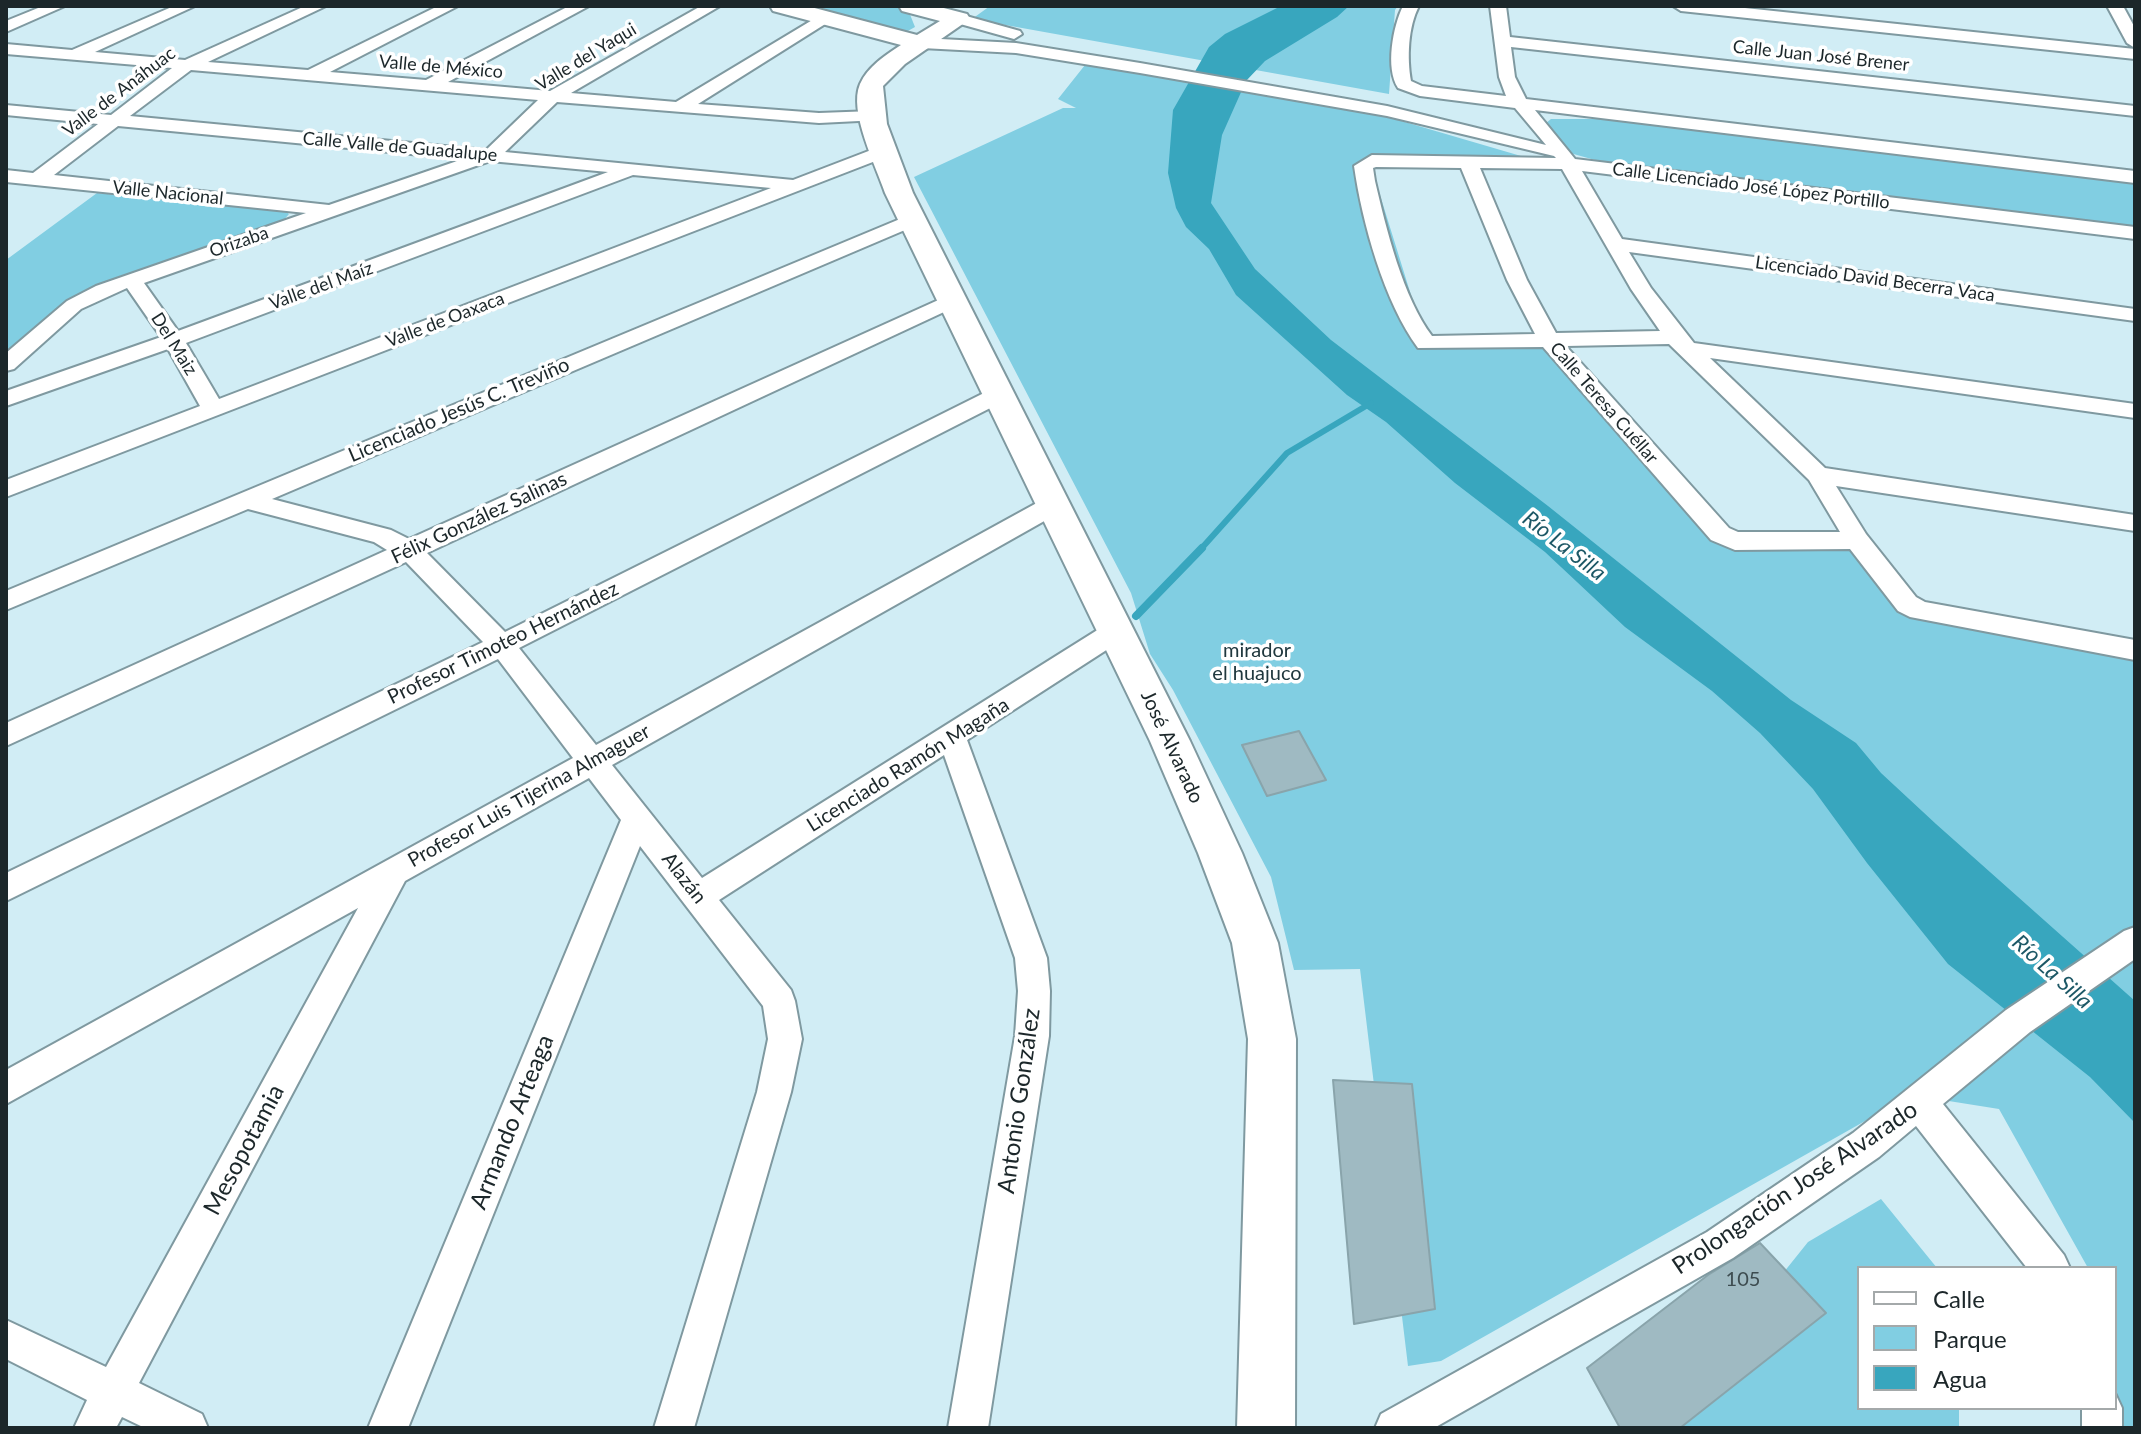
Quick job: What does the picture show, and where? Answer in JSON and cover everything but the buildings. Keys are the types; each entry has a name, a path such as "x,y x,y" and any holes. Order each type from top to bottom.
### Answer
{"street":[{"path":"6,27 57,6"},
{"path":"74,55 187,6"},
{"name":"Valle de Anáhuac","path":"37,179 187,65 318,6"},
{"path":"310,75 450,6"},
{"path":"428,86 581,6"},
{"name":"Valle del Yaqui","path":"491,155 552,97 712,6"},
{"path":"781,6 922,43"},
{"path":"910,6 968,13"},
{"path":"1411,6 1407,11 1402,46 1403,81 1408,87 1525,110"},
{"path":"1498,6 1507,77 1525,110 1565,160 1614,244 1682,343 1818,475 1857,540 1907,604 1914,609 2135,650"},
{"path":"1681,6 2135,54"},
{"path":"2115,6 2135,43"},
{"path":"879,133 870,95 873,81 968,13"},
{"name":"Calle Licenciado José López Portillo","path":"968,13 1069,47 1144,64"},
{"path":"679,108 824,18"},
{"name":"Calle Juan José Brener","path":"1503,41 2135,111"},
{"name":"Calle Licenciado José López Portillo","path":"922,43 1027,49 1144,64 1388,106 1475,113 1525,110 1587,113 2135,177"},
{"name":"Valle de México","path":"6,49 819,118 879,133"},
{"name":"Calle Licenciado José López Portillo","path":"1388,106 1565,160"},
{"name":"Calle Valle de Guadalupe","path":"6,110 793,185"},
{"name":"Valle de Oaxaca","path":"6,489 793,185 879,133"},
{"name":"José Alvarado","path":"879,133 899,193 1116,631 1235,887 1255,943 1272,1039 1266,1428"},
{"name":"Orizaba","path":"6,364 74,305 131,279 491,155"},
{"name":"Calle Licenciado José López Portillo","path":"1549,340 1426,343 1420,338 1369,199 1363,171 1365,163 1565,160 2135,233"},
{"name":"Calle Teresa Cuéllar","path":"1468,162 1517,280 1549,340 1726,540 1857,540"},
{"name":"Valle del Maíz","path":"6,399 634,169"},
{"name":"Valle Nacional","path":"6,176 331,210"},
{"name":"Licenciado Jesús C. Treviño","path":"6,601 912,220"},
{"name":"Licenciado David Becerra Vaca","path":"1614,244 2135,315"},
{"name":"Del Maiz","path":"131,279 174,340 214,410"},
{"name":"Félix González Salinas","path":"6,735 952,301"},
{"path":"1549,340 1682,343 2135,411"},
{"name":"Profesor Timoteo Hernández","path":"6,888 502,645 998,395"},
{"path":"1818,475 2135,523"},
{"name":"Alazán","path":"246,500 382,536 409,550 502,645 779,1001 785,1039 769,1107 674,1428"},
{"name":"Profesor Luis Tijerina Almaguer","path":"6,1088 1053,505"},
{"name":"Licenciado Ramón Magaña","path":"698,897 1116,631"},
{"name":"Antonio González","path":"952,738 1031,958 1034,991 1032,1036 968,1428"},
{"name":"Armando Arteaga","path":"388,1428 637,817"},
{"name":"Mesopotamia","path":"94,1428 394,872"},
{"name":"Prolongación José Alvarado","path":"1395,1428 1720,1245 1866,1145 2018,1021 2135,941"},
{"path":"1920,1103 2049,1266"},
{"path":"6,1339 188,1428"}],"green space":[{"path":"798,6 892,6 909,12 915,27 906,32"},
{"path":"990,6 1398,6 1395,10 1389,94 972,19"},
{"name":"mirador el huajuco","path":"1085,65 1381,115 1521,156 1371,166 1424,337 1549,340 1717,530 1849,537 1915,608 2135,647 2135,1428 2108,1428 2114,1410 2117,1410 2117,1266 2087,1266 1999,1109 1911,1095 1441,1361 1408,1366 1360,969 1294,970 1271,877 1173,690 1150,654 1131,593 914,177 1063,108 1076,108 1058,99"},
{"path":"1551,119 1612,119 2135,180 2135,230 1595,160 1570,153 1546,123"},
{"path":"97,193 285,211 289,214 282,222 81,296 6,358 6,260"},
{"path":"1881,1199 1935,1266 1857,1266 1857,1410 1959,1410 1959,1428 1634,1428 1679,1403 1808,1242"}],"water":[{"name":"Río La Silla","path":"1281,6 1349,6 1337,17 1265,61 1246,81 1222,135 1211,203 1255,269 1331,340 1548,506 1791,700 1856,743 1881,773 1936,824 2135,1001 2135,1123 2090,1077 1948,964 1867,863 1813,789 1760,733 1712,691 1625,627 1545,552 1455,483 1386,422 1347,395 1236,295 1209,249 1186,227 1176,208 1168,173 1173,110 1209,47 1225,34"}],"waterway":[{"path":"1200,550 1287,453 1371,403"},
{"path":"1136,616 1202,548"}]}
